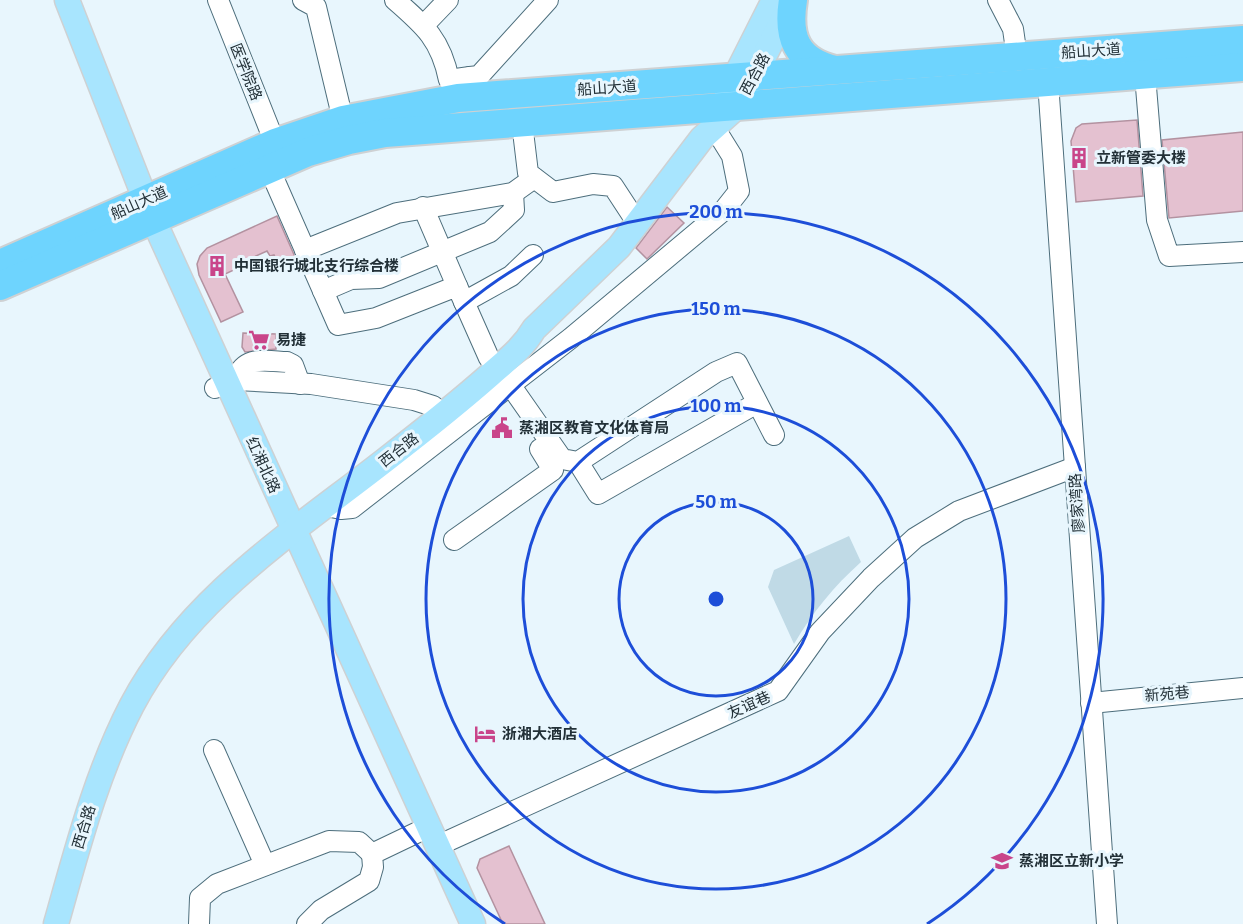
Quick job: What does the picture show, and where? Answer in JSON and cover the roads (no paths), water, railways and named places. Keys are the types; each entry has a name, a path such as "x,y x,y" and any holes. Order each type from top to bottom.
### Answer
{"highway":[{"path":"783,1 796,44 811,61 837,71"},
{"name":"船山大道","path":"0,286 144,212 272,156 343,120 472,87 667,84 732,99 837,71 1243,40"},
{"name":"船山大道","path":"272,156 384,134 522,123 732,99 1048,82 1243,67"},
{"name":"船山大道","path":"0,264 144,212"}],"main road":[{"name":"红湘北路","path":"54,0 144,212 223,379 285,528 428,839 473,924"},
{"name":"红湘北路","path":"67,0 144,212"},
{"path":"667,84 712,72 731,63 783,1"},
{"name":"西合路","path":"44,924 97,755 123,700 188,608 216,578 438,411 495,375 526,344 534,329 619,247 732,99 783,1"},
{"name":"西合路","path":"495,375 732,99"},
{"name":"西合路","path":"56,924 92,801 107,760 132,704 153,671 196,616 285,528 327,506 438,411"},
{"name":"红湘北路","path":"428,839 460,924"}],"street":[{"name":"医学院路","path":"218,0 305,250 338,325 376,318 461,294"},
{"path":"303,0 316,7 343,120"},
{"path":"395,0 424,25 444,56 449,80 472,87 548,0"},
{"path":"424,25 447,0"},
{"path":"998,0 1013,29 1017,57"},
{"path":"1145,75 1157,220 1169,256 1243,252"},
{"name":"廖家湾路","path":"1048,82 1107,924"},
{"path":"327,506 352,508 495,375 724,210 739,191 732,156 732,99"},
{"path":"522,123 528,173 553,192 593,184 613,186 632,215"},
{"path":"305,250 397,213 513,193 534,178"},
{"path":"323,291 351,279 379,278 490,232 514,210 513,193"},
{"path":"423,207 495,375 554,470 454,540"},
{"path":"461,294 489,291 511,276 533,255"},
{"path":"223,379 248,361 287,362 293,365 300,384"},
{"path":"495,375 562,459 578,462 716,372 737,363 774,435"},
{"path":"223,379 300,384 414,400 438,411"},
{"path":"578,462 598,494 757,403"},
{"name":"友谊巷","path":"372,854 428,839 778,691 820,632 871,578 915,538 959,511 1075,467"},
{"name":"新苑巷","path":"1092,703 1243,688"},
{"path":"214,750 265,866"},
{"path":"199,924 200,898 217,885 329,841 360,842 372,854 373,867 369,881 321,910 307,924"}],"place":[{"name":"立新管委大楼","path":"1079,158"},
{"name":"中国银行城北支行综合楼","path":"217,266"},
{"name":"易捷","path":"259,340"},
{"name":"蒸湘区教育文化体育局","path":"502,428"},
{"name":"浙湘大酒店","path":"485,734"},
{"name":"蒸湘区立新小学","path":"1002,861"}]}
